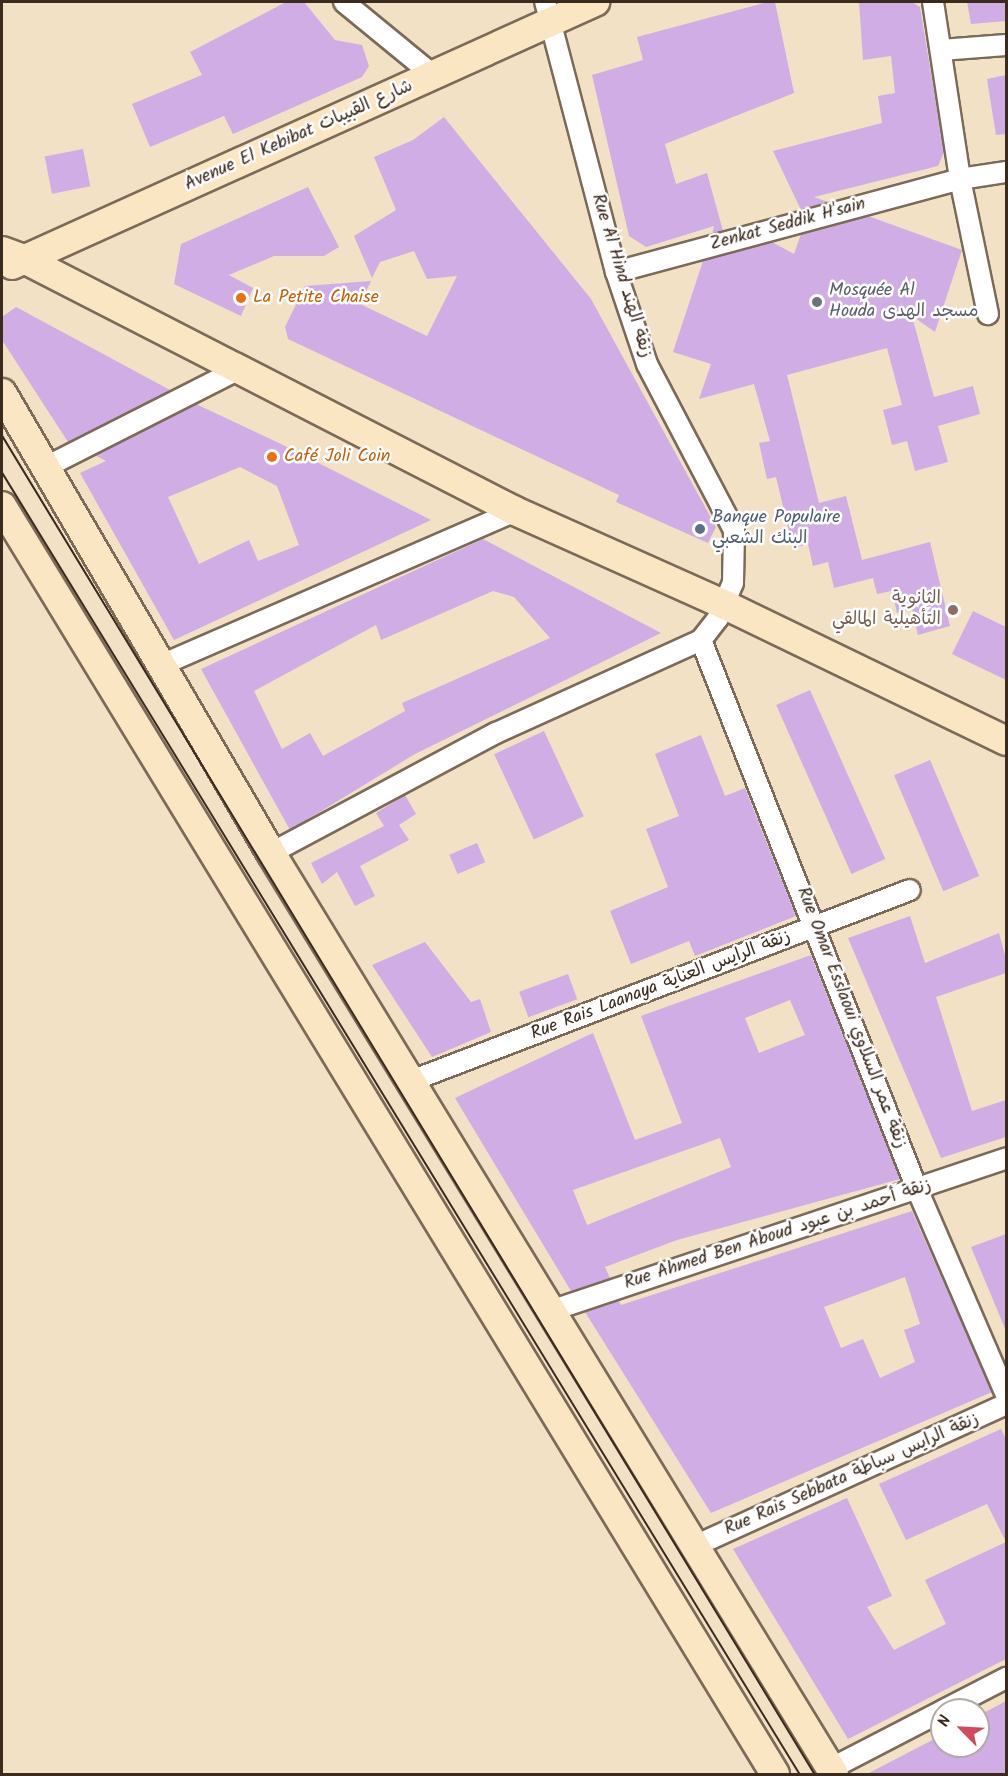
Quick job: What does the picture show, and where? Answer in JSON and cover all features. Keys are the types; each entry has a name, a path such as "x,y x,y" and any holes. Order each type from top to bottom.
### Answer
{"main road":[{"name":"Avenue El Kebibat شارع القبيبات","path":"9,260 433,75 549,13 595,2"},
{"path":"9,260 237,370 515,511 725,605 1006,741"},
{"path":"2,393 159,666 271,853 550,1311 697,1545 832,1772"},
{"path":"2,506 775,1774"}],"street":[{"path":"344,2 433,75"},
{"path":"933,2 960,179 988,314"},
{"name":"Rue Al Hind زنقة الهند","path":"549,13 616,272 647,364 734,530 736,560 725,605"},
{"path":"941,50 1006,45"},
{"name":"Zenkat Seddik H'sain","path":"616,272 960,179 1006,172"},
{"path":"44,468 237,370"},
{"path":"159,666 515,511"},
{"path":"271,853 496,734 700,640 725,605"},
{"name":"Rue Omar Esslaoui زنقة عمر السلاوي","path":"700,640 817,927 917,1190 1006,1395"},
{"name":"Rue Rais Laanaya زنقة الرايس العناية","path":"411,1081 910,890"},
{"name":"Rue Ahmed Ben Aboud زنقة أحمد بن عبود","path":"550,1311 917,1190 1006,1158"},
{"name":"Rue Rais Sebbata زنقة الرايس سباطة","path":"697,1545 1006,1404"},
{"path":"968,1698 1006,1678"},
{"path":"832,1772 930,1718"}],"building":[{"path":"286,2 304,2 335,40 362,45 369,66 362,77 233,134 224,116 150,147 132,104 202,75 190,52"},
{"path":"775,2 794,93 665,144 676,184 707,173 723,231 712,234 714,226 646,247 629,236 592,75 643,60 637,37"},
{"path":"859,2 912,2 920,7 944,152 938,166 814,197 828,202 801,210 773,151 882,123 878,96 895,93 891,56 863,60"},
{"path":"967,2 1006,2 1006,21 971,24"},
{"path":"1006,75 1006,134 996,135 987,79"},
{"path":"444,117 591,299 716,527 708,543 616,502 619,495 288,339 285,327 305,286 371,281 360,304 427,336 457,276 427,279 414,251 380,262 372,278 354,236 396,210 374,157 413,140"},
{"path":"83,149 90,186 52,194 45,156"},
{"path":"308,187 339,247 324,256 274,256 229,275 253,288 241,316 174,284 181,244"},
{"name":"Mosquée Al Houda مسجد الهدى","path":"868,216 962,250 935,332 912,316 934,397 973,386 980,414 938,426 948,462 915,471 907,441 892,445 883,410 902,405 887,348 787,375 819,503 846,496 862,560 930,542 950,626 918,635 912,609 897,613 892,591 877,594 873,578 834,588 828,562 813,566 808,544 793,548 776,477 767,479 759,443 770,441 754,384 699,399 711,364 673,352 703,261 772,242 794,254 801,234"},
{"path":"16,307 170,390 68,442 2,340 2,317"},
{"path":"196,404 431,520 174,640 80,473 106,461 95,455","holes":["240,467 277,486 299,545 258,561 249,540 199,564 168,497"]},
{"path":"483,539 661,633 415,754 290,830 201,669","holes":["493,591 514,597 550,638 402,703 405,711 323,756 310,733 282,749 254,691 376,625 381,640"]},
{"path":"973,611 1006,627 1006,680 952,654"},
{"path":"810,690 885,859 851,874 776,705"},
{"path":"544,731 584,816 534,839 494,754"},
{"path":"701,735 725,796 745,788 796,916 695,956 689,941 631,964 610,911 668,887 646,829 679,816 655,754"},
{"path":"930,760 979,876 943,891 894,775"},
{"path":"405,795 416,814 399,825 409,840 360,866 375,896 355,906 337,872 322,884 311,863 384,826 376,813"},
{"path":"477,843 485,862 458,874 449,855"},
{"path":"910,916 925,963 999,933 1006,959 1006,973 936,997 972,1111 1006,1100 1006,1137 941,1158 848,938"},
{"path":"425,942 471,1002 480,999 491,1032 432,1057 372,965"},
{"path":"811,955 900,1179 677,1240 605,1267 610,1278 571,1291 455,1098 593,1033 635,1140 682,1123 641,1016","holes":["790,1000 805,1035 759,1053 745,1018","720,1138 731,1167 587,1225 573,1190"]},
{"path":"568,974 577,999 528,1017 519,992"},
{"path":"912,1211 992,1392 711,1513 585,1312 619,1301 621,1305","holes":["905,1277 920,1324 904,1330 915,1362 880,1378 863,1339 841,1348 824,1307"]},
{"path":"1006,1234 1006,1331 971,1247"},
{"path":"1001,1429 1006,1439 1006,1542 987,1504 906,1540 879,1484"},
{"path":"847,1498 892,1596 867,1607 894,1650 946,1624 925,1580 1006,1542 1006,1659 848,1739 733,1549"},
{"path":"1006,1701 1006,1774 867,1774 930,1741 930,1758 990,1758 990,1710"}],"tram line":[{"path":"2,435 815,1774"},
{"path":"2,472 800,1774"}],"place":[{"name":"La Petite Chaise","path":"241,298"},
{"name":"Mosquée Al Houda مسجد الهدى","path":"817,302"},
{"name":"Café Joli Coin","path":"272,457"},
{"name":"Banque Populaire البنك الشعبي","path":"700,529"},
{"name":"الثانوية التأهيلية المالقي","path":"953,610"}]}
